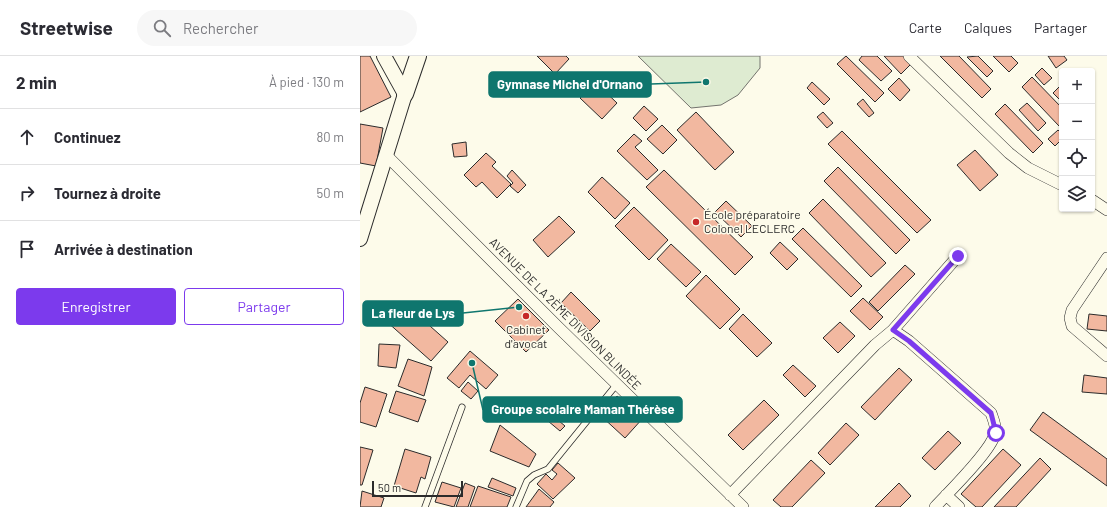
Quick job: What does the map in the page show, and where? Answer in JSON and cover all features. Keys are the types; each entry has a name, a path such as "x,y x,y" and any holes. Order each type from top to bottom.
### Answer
{"main road":[{"path":"405,94 418,56"}],"street":[{"path":"360,239 405,94 384,56"},
{"path":"909,56 1009,153 1028,168 1059,184"},
{"name":"AVENUE DE LA 2ÈME DIVISION BLINDÉE","path":"386,154 743,507"},
{"path":"1095,202 1107,210"},
{"path":"730,495 875,345 893,330 958,256"},
{"path":"1107,258 1072,310 1070,318 1072,326 1107,356"},
{"path":"893,330 909,341 991,413 994,421 996,433 990,446 935,507"},
{"path":"946,495 958,507"}],"lane":[{"path":"516,507 527,481 534,475 548,469 617,384"},
{"path":"425,507 462,407"}],"green space":[{"path":"638,56 760,56 760,68 738,95 721,105 691,108"}],"building":[{"path":"360,56 370,56 391,97 360,112"},
{"path":"537,56 566,56 569,59 555,74"},
{"path":"846,56 884,93 875,102 837,64"},
{"path":"862,56 877,56 892,71 881,81 859,60"},
{"path":"884,56 904,56 911,64 901,74"},
{"path":"940,56 959,56 991,89 982,98"},
{"path":"978,56 993,71 987,77 967,57"},
{"path":"993,56 1011,56 1018,63 1009,72"},
{"path":"1048,56 1064,56 1067,60 1056,68"},
{"path":"1042,68 1052,78 1044,85 1035,75"},
{"path":"1032,77 1059,105 1059,126 1022,87"},
{"path":"899,78 910,90 900,101 888,89"},
{"path":"595,82 617,103 602,119 580,98"},
{"path":"812,82 830,99 824,105 807,88"},
{"path":"1059,87 1059,99 1053,93"},
{"path":"863,99 874,113 869,117 857,104"},
{"path":"1027,103 1046,123 1038,131 1019,110"},
{"path":"1005,104 1043,143 1033,153 995,114"},
{"path":"644,106 658,119 646,131 633,118"},
{"path":"696,112 734,152 715,170 677,130"},
{"path":"823,112 833,123 827,128 817,117"},
{"path":"360,124 383,128 376,166 360,163"},
{"path":"662,125 677,140 663,154 647,139"},
{"path":"1058,130 1059,131 1059,142 1055,146 1048,139"},
{"path":"842,131 931,220 917,233 828,144"},
{"path":"634,134 642,141 635,147 658,170 647,180 617,151"},
{"path":"466,142 467,156 454,157 452,144"},
{"path":"975,150 998,175 980,191 957,165"},
{"path":"486,153 496,162 492,166 511,184 497,198 482,182 476,187 464,175"},
{"path":"838,167 910,240 896,254 824,181"},
{"path":"512,170 526,185 518,193 510,186 513,183 507,176"},
{"path":"664,170 753,257 735,275 646,187"},
{"path":"602,177 630,203 615,219 588,192"},
{"path":"823,199 886,263 871,277 809,213"},
{"path":"726,201 752,226 741,237 715,212"},
{"path":"634,207 668,240 649,260 615,226"},
{"path":"559,216 575,232 548,257 533,240"},
{"path":"803,228 862,286 851,297 792,239"},
{"path":"780,242 798,259 787,270 770,253"},
{"path":"671,244 701,272 686,287 657,259"},
{"path":"905,265 915,274 878,311 869,302"},
{"path":"706,275 740,309 720,329 686,296"},
{"path":"571,292 600,321 590,331 561,303"},
{"path":"863,298 883,317 870,330 850,311"},
{"path":"518,299 549,330 526,352 495,321"},
{"path":"403,302 448,342 431,361 386,321"},
{"path":"743,314 772,343 757,357 729,329"},
{"path":"1089,314 1107,316 1107,331 1087,329"},
{"path":"840,322 855,336 838,353 823,338"},
{"path":"379,344 400,345 396,368 378,366"},
{"path":"470,351 498,375 486,389 470,375 459,388 447,378"},
{"path":"408,359 432,367 424,396 398,386"},
{"path":"793,365 816,386 805,397 783,375"},
{"path":"899,368 912,380 875,420 861,407"},
{"path":"1084,375 1107,378 1107,394 1082,392"},
{"path":"468,382 478,391 471,399 461,391"},
{"path":"365,387 387,394 376,427 360,422 360,403"},
{"path":"396,391 426,400 418,422 389,412"},
{"path":"617,396 643,418 625,438 600,415"},
{"path":"551,397 562,407 556,413 545,403"},
{"path":"764,400 779,415 743,450 728,435"},
{"path":"1043,412 1107,459 1107,486 1030,430"},
{"path":"552,415 565,426 560,431 548,421"},
{"path":"846,423 859,435 830,465 818,453"},
{"path":"500,425 536,454 529,467 490,451"},
{"path":"948,431 961,443 935,470 922,458"},
{"path":"360,447 373,450 362,485 360,485"},
{"path":"405,449 431,457 425,479 421,477 416,493 394,486"},
{"path":"1003,449 1021,465 982,507 976,507 961,494"},
{"path":"1040,458 1051,469 1016,507 994,507"},
{"path":"811,460 825,473 792,507 781,507 773,500"},
{"path":"558,463 575,478 553,499 537,484 546,474 552,480 557,474 552,470"},
{"path":"492,478 516,488 513,496 488,487"},
{"path":"442,482 461,488 454,507 435,502"},
{"path":"465,483 475,487 468,507 456,507"},
{"path":"899,483 911,496 900,507 875,507"},
{"path":"478,486 511,497 507,507 470,507"},
{"path":"539,489 554,502 550,507 526,507"},
{"path":"362,491 384,498 381,507 360,507"}],"place":[{"name":"Gymnase Michel d'Ornano","path":"706,82"},
{"name":"École préparatoire Colonel LECLERC","path":"696,222"},
{"name":"La fleur de Lys","path":"519,307"},
{"name":"Cabinet d'avocat","path":"526,316"},
{"name":"Groupe scolaire Maman Thérèse","path":"472,363"}],"route":[{"path":"958,256 893,330 909,341 991,413 996,433"}]}
